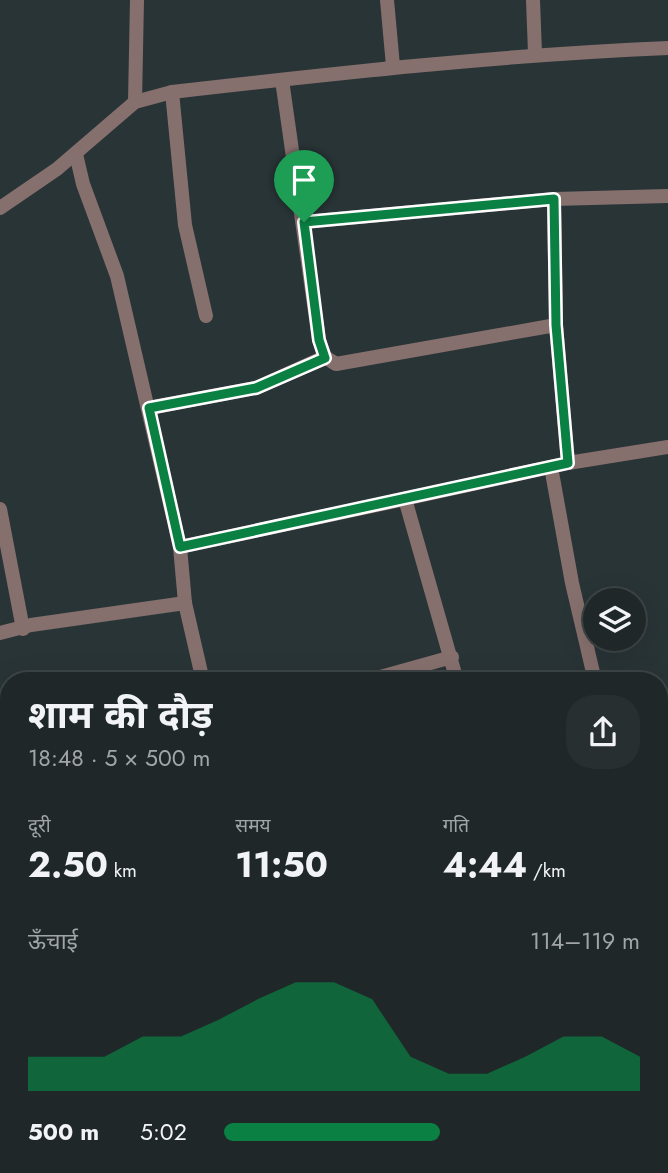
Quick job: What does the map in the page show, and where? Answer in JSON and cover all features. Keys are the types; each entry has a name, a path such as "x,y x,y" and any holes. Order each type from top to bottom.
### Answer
{"street":[{"path":"135,102 136,0"},
{"path":"387,0 393,66"},
{"path":"533,0 535,53"},
{"path":"0,208 76,154 135,102 172,92 393,66 535,53 668,48"},
{"path":"282,79 319,340 325,358 336,364 556,325"},
{"path":"172,92 185,225 206,316"},
{"path":"76,154 83,184 117,276 149,408 180,547 185,603 201,672"},
{"path":"304,222 554,199 668,196"},
{"path":"554,199 556,325 568,463"},
{"path":"149,408 256,388 325,358"},
{"path":"180,547 568,463 668,447"},
{"path":"551,467 572,583 593,672"},
{"path":"405,499 455,672"},
{"path":"0,509 23,629"},
{"path":"0,633 31,625 185,603"},
{"path":"402,672 452,657"}],"route":[{"path":"554,199 556,325 562,422 568,463 180,547 149,408 256,388 325,358 319,340 304,222 554,199"}]}
